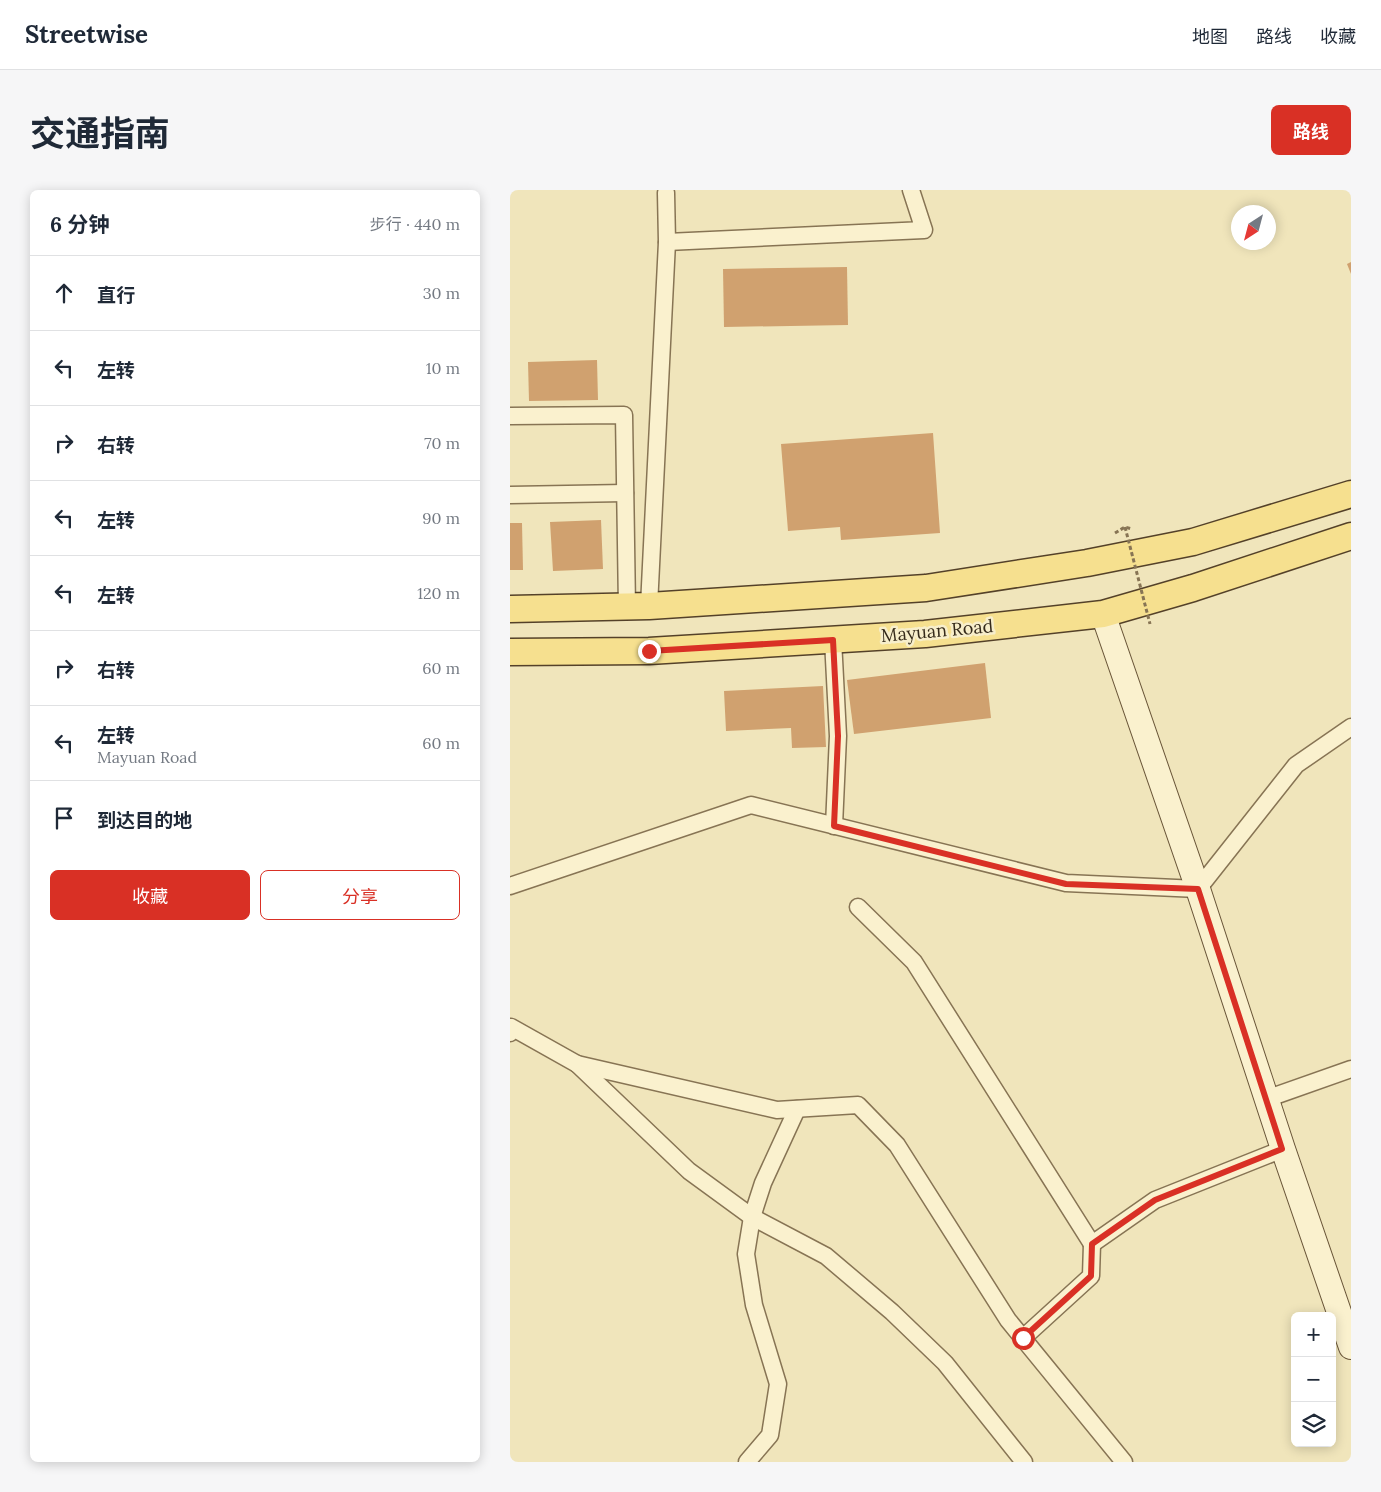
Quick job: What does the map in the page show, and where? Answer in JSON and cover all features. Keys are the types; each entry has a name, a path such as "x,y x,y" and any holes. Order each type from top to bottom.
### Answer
{"main road":[{"path":"510,609 638,606 926,588 1079,564 1193,542 1351,494"},
{"name":"Mayuan Road","path":"510,652 649,651 833,640 925,634 1103,614 1193,588 1351,536"}],"street":[{"path":"667,242 924,230 911,190"},
{"path":"638,606 667,242 666,193"},
{"path":"510,416 624,415 625,493 638,606"},
{"path":"510,495 625,493"},
{"path":"1103,614 1198,889 1282,1149 1351,1347"},
{"path":"833,640 838,736 834,826"},
{"path":"1198,889 1296,765 1351,728"},
{"path":"510,886 751,805 1066,884 1198,889"},
{"path":"858,907 914,962 1092,1244 1091,1276 1023,1338"},
{"path":"510,1033 512,1027 577,1064 689,1171 752,1217 826,1256 892,1312 945,1363 1024,1462"},
{"path":"577,1064 777,1110 858,1105 897,1145 1008,1320 1124,1462"},
{"path":"1266,1099 1351,1068"},
{"path":"747,1462 770,1435 778,1384 754,1305 746,1254 752,1217 763,1183 797,1109"},
{"path":"1092,1244 1155,1200 1282,1149"}],"path":[{"path":"1125,527 1150,624"}],"building":[{"path":"1351,262 1351,274 1347,264"},
{"path":"847,267 848,325 724,327 723,269"},
{"path":"597,360 598,400 529,401 528,362"},
{"path":"933,433 940,533 841,540 840,527 788,531 781,444"},
{"path":"601,520 603,569 553,571 550,522"},
{"path":"510,523 522,523 523,570 510,570"},
{"path":"985,663 991,718 854,734 847,680"},
{"path":"823,686 826,747 792,748 791,728 726,731 724,691"}],"route":[{"path":"649,651 833,640 838,736 834,826 1066,884 1198,889 1282,1149 1155,1200 1092,1244 1091,1276 1023,1338"}]}
